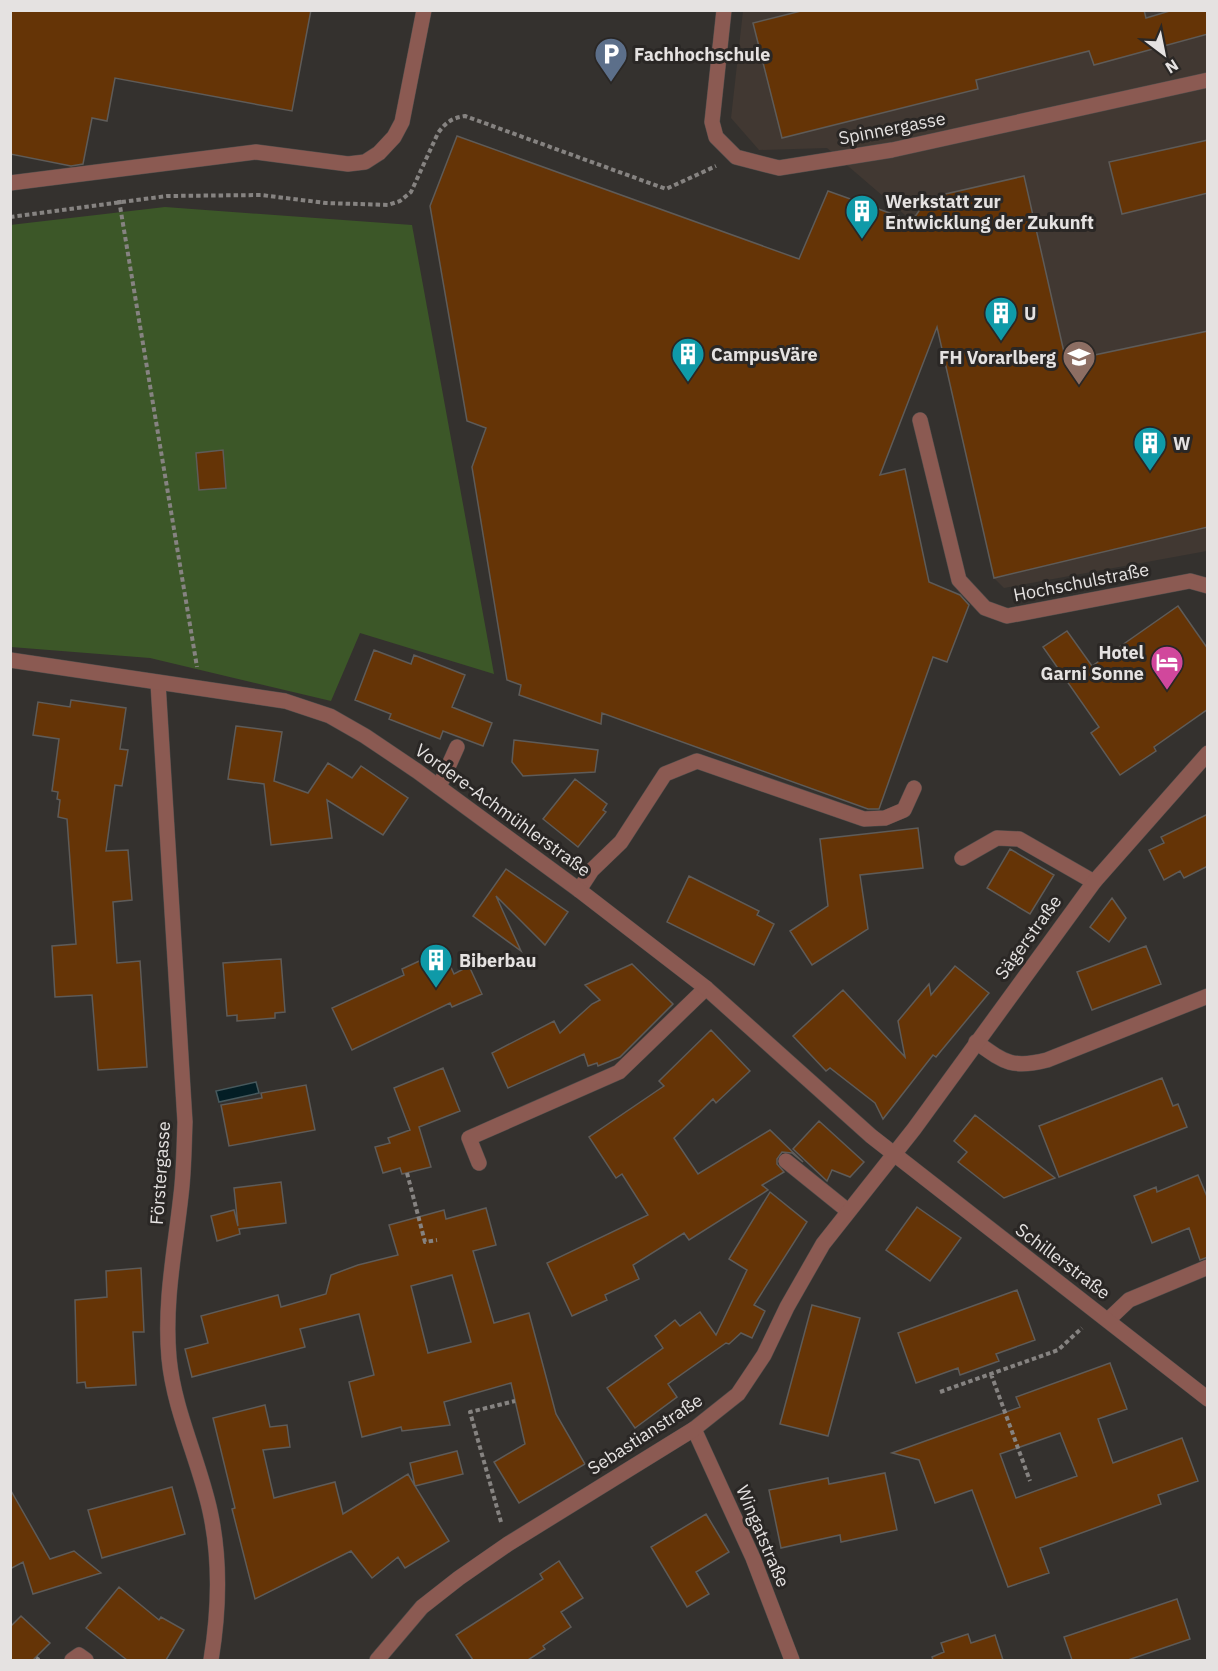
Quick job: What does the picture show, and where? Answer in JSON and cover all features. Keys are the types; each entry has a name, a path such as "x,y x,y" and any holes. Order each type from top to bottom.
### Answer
{"street":[{"path":"10,183 256,152 348,164 365,162 387,145 402,122 424,10"},
{"path":"724,10 712,122 716,137 736,157"},
{"name":"Spinnergasse","path":"736,157 779,168 892,150 1208,80"},
{"name":"Hochschulstraße","path":"920,420 959,580 985,608 1007,616 1190,581 1208,586"},
{"name":"Vordere-Achmühlerstraße","path":"10,660 285,701 330,716 390,752 440,788 579,890 706,988 894,1155"},
{"name":"Förstergasse","path":"158,683 184,1122 182,1194 166,1309 169,1360 179,1405 210,1511 218,1564 218,1617 211,1660"},
{"path":"440,788 457,747"},
{"name":"Sägerstraße","path":"894,1155 1094,882 1208,753"},
{"path":"579,890 592,870 621,842 665,774 697,760 864,819 885,818 903,810 914,788"},
{"path":"962,858 997,838 1019,839 1094,882"},
{"path":"479,1163 469,1138 620,1072 706,988"},
{"path":"975,1042 1004,1062 1027,1065 1047,1060 1208,996"},
{"name":"Sebastianstraße","path":"377,1660 422,1607 459,1578 507,1544 694,1429 738,1394 764,1355 787,1307 823,1244 894,1155"},
{"name":"Schillerstraße","path":"894,1155 1208,1398"},
{"path":"786,1161 848,1211"},
{"path":"1108,1320 1129,1300 1208,1267"},
{"name":"Wingatstraße","path":"694,1429 753,1558 792,1660"},
{"path":"72,1660 79,1655 86,1660"}],"path":[{"path":"10,217 119,200 167,196 261,195 326,203 388,206 400,201 411,192 444,124 452,118 465,116 666,189 736,157"},
{"path":"119,200 198,673"},
{"path":"407,1173 425,1242 437,1240"},
{"path":"940,1392 1058,1350 1086,1323"},
{"path":"990,1374 1030,1481"},
{"path":"503,1527 470,1412 515,1401"}],"shaded area":[{"name":"FH Vorarlberg","path":"743,11 1207,11 1207,551 1004,588 994,578 912,221 827,148 759,150 731,118"}],"green space":[{"path":"165,207 412,225 494,674 360,633 331,701 150,658 11,647 10,225"}],"water":[{"path":"256,1082 259,1093 219,1102 216,1091"}],"building":[{"path":"10,10 311,10 292,111 115,78 107,121 92,118 83,164 71,166 10,154"},
{"path":"805,10 1144,10 1146,18 1173,10 1208,10 1208,34 1094,65 1089,51 976,80 978,89 782,138 753,23"},
{"path":"457,136 799,259 828,191 912,221 928,198 1024,176 1066,361 1208,331 1208,527 994,578 937,327 880,475 905,469 929,582 960,595 969,605 947,662 933,657 879,809 868,809 602,713 601,724 519,695 521,685 507,680 472,467 486,428 467,421 430,206"},
{"path":"1208,140 1208,193 1122,214 1109,162"},
{"path":"223,450 226,488 199,490 196,453"},
{"name":"Hotel Garni Sonne","path":"1178,606 1208,649 1208,709 1154,747 1156,751 1120,775 1091,733 1099,727 1043,647 1067,631 1092,666"},
{"path":"374,650 411,664 414,655 465,675 452,707 492,723 483,746 443,731 440,739 389,719 391,714 355,700"},
{"path":"71,700 126,708 120,749 128,750 122,786 115,785 106,851 128,850 132,900 113,902 117,963 140,961 147,1067 98,1070 92,995 55,997 52,946 76,944 67,819 58,817 60,800 57,799 58,792 52,791 59,739 33,735 38,702 70,707"},
{"path":"236,726 282,732 274,781 308,793 328,763 352,778 361,766 408,798 383,835 327,800 332,838 271,845 264,784 228,779"},
{"path":"514,740 598,750 595,772 523,776 512,762"},
{"path":"575,779 607,804 603,810 606,812 578,847 543,819"},
{"path":"1208,814 1208,866 1184,878 1180,871 1164,880 1149,850 1164,843 1161,837"},
{"path":"918,828 923,868 860,875 868,929 812,965 790,931 828,906 820,839"},
{"path":"1010,849 1054,875 1030,914 987,888"},
{"path":"506,869 568,912 545,945 496,896 521,951 473,916"},
{"path":"689,876 759,911 757,915 774,924 754,965 667,922"},
{"path":"1112,898 1126,918 1109,942 1090,927"},
{"path":"1146,946 1161,984 1092,1010 1077,972"},
{"path":"443,950 454,974 469,966 482,994 452,1007 450,1003 352,1050 332,1008 404,975 402,969"},
{"path":"281,959 285,1012 275,1013 275,1018 237,1021 237,1015 227,1016 223,963"},
{"path":"632,964 673,1004 620,1057 598,1066 597,1063 588,1066 584,1054 508,1088 492,1053 554,1021 560,1033 592,1004 600,1000 585,985"},
{"path":"955,966 989,993 936,1057 933,1055 883,1119 875,1103 830,1068 826,1071 793,1036 843,990 905,1057 898,1021 929,984 931,995"},
{"path":"711,1030 750,1071 716,1103 713,1099 674,1138 698,1174 770,1130 803,1162 792,1153 782,1152 777,1159 777,1164 784,1172 762,1185 768,1190 689,1240 684,1233 633,1265 639,1279 605,1295 607,1300 572,1316 547,1263 648,1215 622,1174 616,1178 589,1137 664,1086 659,1081"},
{"path":"443,1068 460,1111 419,1127 431,1167 402,1174 400,1168 383,1173 375,1147 390,1143 388,1138 410,1130 394,1088"},
{"path":"1162,1078 1173,1106 1178,1104 1187,1127 1059,1177 1039,1126"},
{"path":"306,1085 315,1130 229,1146 221,1105 262,1098 261,1093"},
{"path":"975,1115 1055,1178 1004,1198 958,1162 967,1152 954,1141"},
{"path":"819,1121 864,1162 850,1177 832,1170 827,1181 793,1149"},
{"path":"1198,1175 1208,1199 1208,1257 1200,1260 1189,1228 1152,1243 1134,1196 1156,1187 1157,1192"},
{"path":"281,1182 286,1223 239,1229 240,1234 217,1241 211,1216 234,1210 238,1226 234,1188"},
{"path":"770,1192 807,1222 754,1305 765,1311 752,1338 741,1333 729,1344 726,1343 668,1384 677,1397 635,1428 607,1388 663,1348 655,1336 675,1320 680,1326 700,1312 716,1335 747,1270 729,1259"},
{"path":"917,1207 961,1238 930,1281 886,1250"},
{"path":"486,1208 496,1245 473,1251 494,1323 529,1313 556,1414 585,1464 519,1503 494,1462 525,1444 511,1383 444,1402 450,1425 402,1431 401,1427 362,1437 349,1382 374,1375 359,1314 300,1329 305,1347 192,1377 185,1349 208,1343 201,1316 278,1295 281,1307 326,1294 331,1275 358,1265 398,1255 389,1225 444,1210 446,1219","holes":["452,1275 471,1342 428,1353 411,1286"]},
{"path":"141,1268 144,1332 133,1332 136,1385 86,1388 85,1382 77,1383 75,1300 107,1297 106,1271"},
{"path":"1017,1290 1035,1340 996,1354 999,1361 960,1375 958,1368 916,1383 898,1333"},
{"path":"812,1305 860,1318 828,1436 780,1424"},
{"path":"1110,1363 1127,1409 1098,1419 1113,1463 1182,1438 1198,1481 1158,1495 1161,1504 1040,1548 1049,1573 1008,1587 972,1490 935,1503 919,1460 892,1453 1020,1407 1016,1397","holes":["1060,1433 1077,1476 1016,1498 1000,1454"]},
{"path":"265,1405 270,1427 287,1425 290,1447 263,1450 274,1498 335,1482 343,1514 408,1474 449,1541 405,1568 398,1557 372,1578 351,1551 255,1599 232,1509 235,1508 213,1418"},
{"path":"457,1451 463,1474 415,1486 410,1463"},
{"path":"885,1473 897,1530 841,1542 840,1535 781,1548 769,1490 828,1478 829,1484"},
{"path":"172,1487 185,1534 102,1558 88,1510"},
{"path":"10,1489 50,1559 74,1551 101,1573 33,1594 23,1562 10,1569"},
{"path":"706,1514 729,1552 696,1572 709,1594 687,1607 651,1547"},
{"path":"559,1561 583,1598 561,1612 571,1627 543,1646 545,1649 528,1660 473,1660 456,1635 543,1579 540,1574"},
{"path":"119,1587 159,1620 161,1617 184,1630 166,1660 127,1660 86,1628"},
{"path":"1177,1599 1190,1639 1128,1660 1072,1660 1064,1637"},
{"path":"21,1616 50,1643 33,1660 10,1660 10,1627"},
{"path":"968,1634 971,1643 995,1635 1003,1660 933,1660 932,1657 944,1652 941,1643"}],"place":[{"name":"Fachhochschule","path":"611,83"},
{"name":"Werkstatt zur Entwicklung der Zukunft","path":"862,240"},
{"name":"U","path":"1001,342"},
{"name":"CampusVäre","path":"688,383"},
{"name":"FH Vorarlberg","path":"1079,386"},
{"name":"W","path":"1150,472"},
{"name":"Hotel Garni Sonne","path":"1167,691"},
{"name":"Biberbau","path":"436,989"}]}
